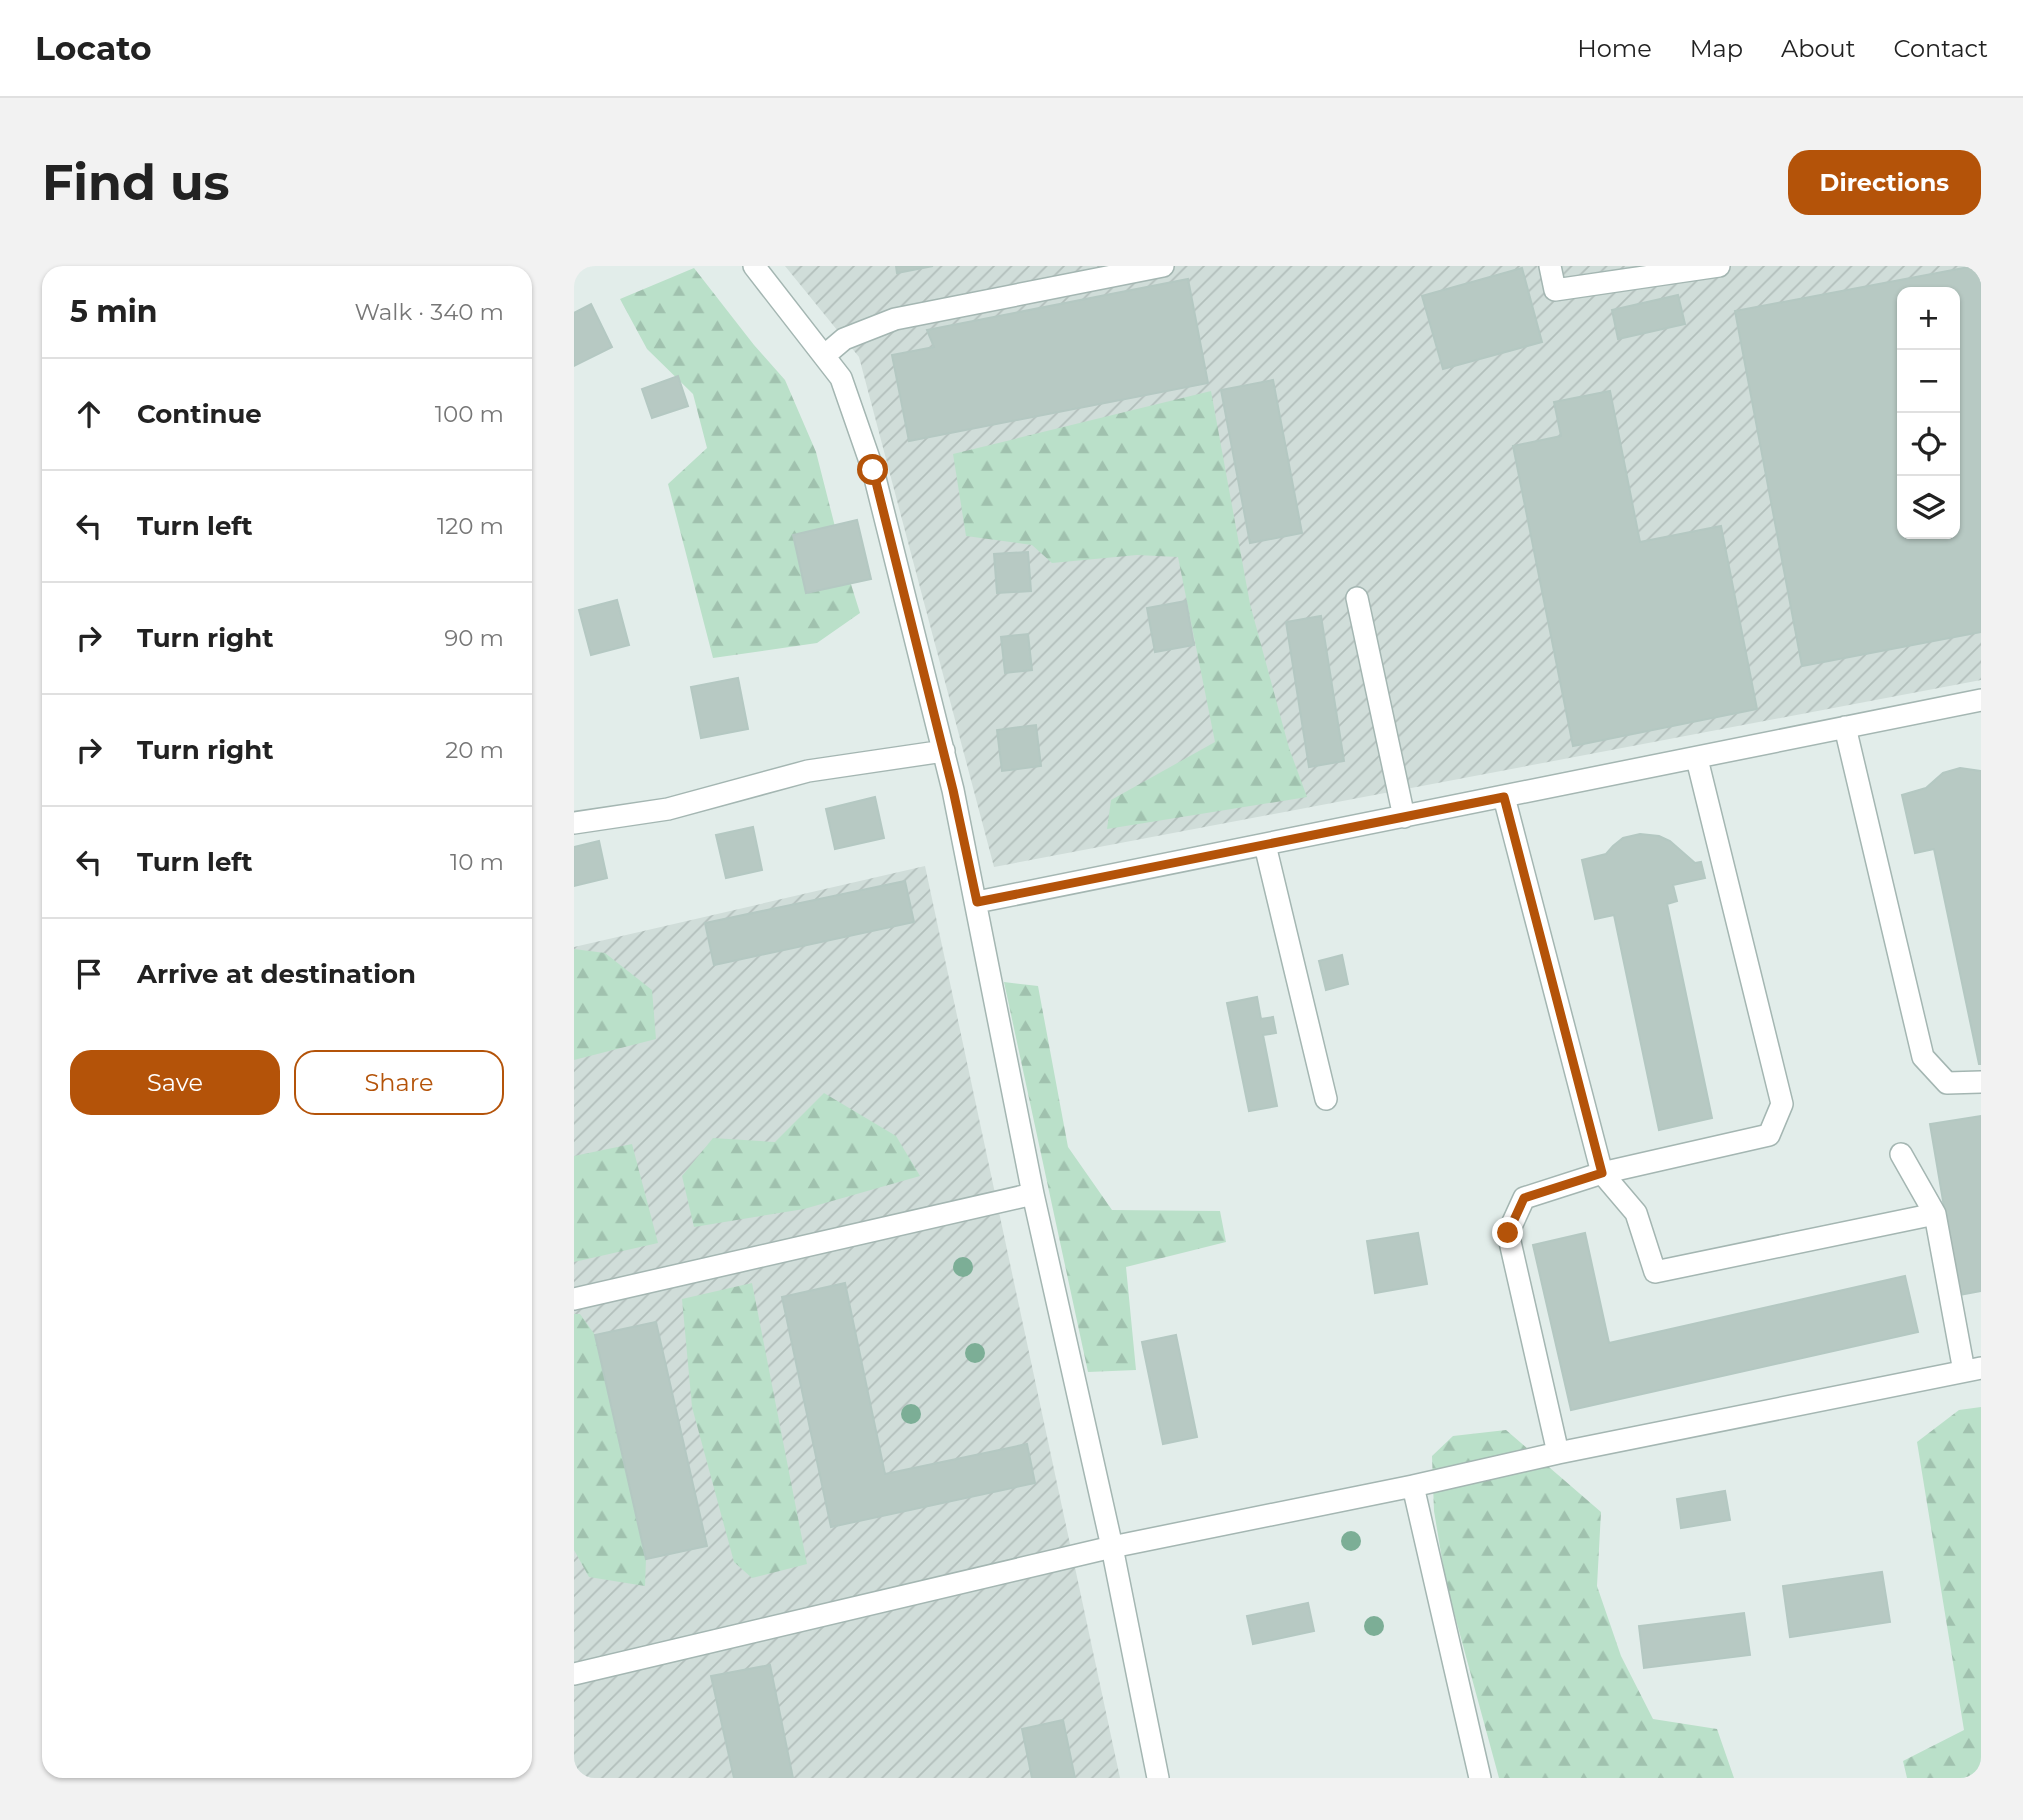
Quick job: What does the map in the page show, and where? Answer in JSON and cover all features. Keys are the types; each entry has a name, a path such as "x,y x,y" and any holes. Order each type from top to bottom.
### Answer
{"street":[{"path":"754,266 841,378 873,470 944,751 977,902 1033,1194 1112,1547 1158,1778"},
{"path":"824,356 844,339 895,319 1163,266"},
{"path":"1550,266 1555,290 1719,266"},
{"path":"1357,598 1404,817"},
{"path":"977,902 1981,701"},
{"path":"1845,727 1923,1057 1947,1083 1981,1082"},
{"path":"574,823 668,809 808,771 944,751"},
{"path":"1558,1453 1508,1233 1524,1198 1602,1173 1769,1135 1782,1104 1698,759"},
{"path":"1504,797 1602,1173 1636,1213 1655,1272 1935,1214"},
{"path":"1265,845 1326,1099"},
{"path":"574,1674 1112,1547 1413,1486 1558,1453 1973,1370 1935,1214 1901,1154"},
{"path":"574,1299 1033,1194"},
{"path":"1413,1486 1480,1778"}],"shaded area":[{"path":"785,266 1981,266 1981,680 994,867 859,357"},
{"path":"925,866 1120,1778 574,1778 574,947"}],"green space":[{"path":"694,268 785,380 816,452 860,613 817,643 713,658 668,484 707,448 693,394 647,349 620,299"},
{"path":"1211,391 1250,604 1289,748 1307,797 1107,829 1111,800 1215,742 1178,557 1137,555 1052,563 1032,545 966,536 953,454"},
{"path":"574,949 605,953 652,990 656,1039 574,1060"},
{"path":"1004,982 1038,986 1068,1147 1112,1210 1220,1211 1226,1242 1126,1267 1136,1370 1088,1372"},
{"path":"824,1093 896,1136 920,1176 804,1209 694,1227 682,1176 713,1138 775,1142"},
{"path":"632,1144 658,1243 574,1262 574,1156"},
{"path":"752,1283 807,1564 752,1578 734,1562 692,1407 682,1299"},
{"path":"574,1314 580,1314 595,1335 646,1559 645,1586 589,1577 574,1550"},
{"path":"1981,1407 1981,1778 1907,1778 1903,1761 1964,1730 1917,1442 1959,1410"},
{"path":"1506,1430 1601,1512 1597,1586 1621,1656 1653,1719 1717,1729 1734,1778 1499,1778 1446,1583 1434,1511 1432,1456 1453,1436"}],"building":[{"path":"896,266 933,266 897,273"},
{"path":"1981,266 1981,632 1802,666 1735,311"},
{"path":"1522,268 1542,342 1443,369 1422,296"},
{"path":"1188,279 1208,383 909,441 892,355 934,347 927,330"},
{"path":"1678,295 1685,324 1618,339 1612,310"},
{"path":"591,304 612,347 574,366 574,313"},
{"path":"678,376 688,406 652,418 642,389"},
{"path":"1273,380 1302,533 1250,543 1221,390"},
{"path":"1610,391 1640,542 1721,526 1757,709 1573,746 1513,446 1561,436 1554,402"},
{"path":"857,520 871,579 806,593 793,535"},
{"path":"1028,552 1031,591 997,593 994,554"},
{"path":"617,600 629,645 591,655 579,610"},
{"path":"1186,601 1194,645 1155,652 1147,608"},
{"path":"1321,616 1344,761 1309,767 1286,622"},
{"path":"1028,634 1032,670 1005,673 1001,637"},
{"path":"738,678 748,729 701,738 691,687"},
{"path":"1036,725 1041,766 1002,771 997,730"},
{"path":"1960,768 1981,771 1981,1064 1934,849 1915,853 1902,795 1926,788 1943,773"},
{"path":"875,797 884,838 835,849 826,809"},
{"path":"753,827 762,870 726,878 716,835"},
{"path":"1640,834 1659,836 1670,841 1695,863 1701,862 1705,878 1673,885 1677,901 1667,904 1712,1118 1659,1130 1614,915 1595,919 1582,860 1606,854 1623,838"},
{"path":"599,841 607,878 574,886 574,847"},
{"path":"905,881 914,922 714,965 705,923"},
{"path":"1342,955 1348,984 1326,990 1319,961"},
{"path":"1257,997 1261,1019 1273,1017 1276,1033 1263,1035 1277,1106 1249,1111 1227,1003"},
{"path":"1981,1116 1981,1291 1959,1295 1930,1124"},
{"path":"1418,1233 1427,1284 1375,1293 1367,1241"},
{"path":"1585,1233 1609,1343 1905,1276 1918,1332 1571,1410 1533,1245"},
{"path":"845,1283 885,1474 1027,1444 1035,1483 831,1527 782,1297"},
{"path":"656,1322 707,1546 646,1559 595,1335"},
{"path":"1176,1335 1197,1437 1163,1444 1142,1342"},
{"path":"1725,1491 1730,1520 1681,1528 1677,1499"},
{"path":"1882,1572 1890,1622 1790,1637 1783,1586"},
{"path":"1308,1603 1314,1631 1253,1644 1247,1616"},
{"path":"1744,1613 1750,1655 1644,1668 1639,1626"},
{"path":"770,1665 793,1778 734,1778 711,1676"},
{"path":"1063,1720 1075,1778 1032,1778 1022,1729"}],"route":[{"path":"873,470 953,790 977,902 1504,797 1602,1173 1524,1198 1508,1233"}]}
